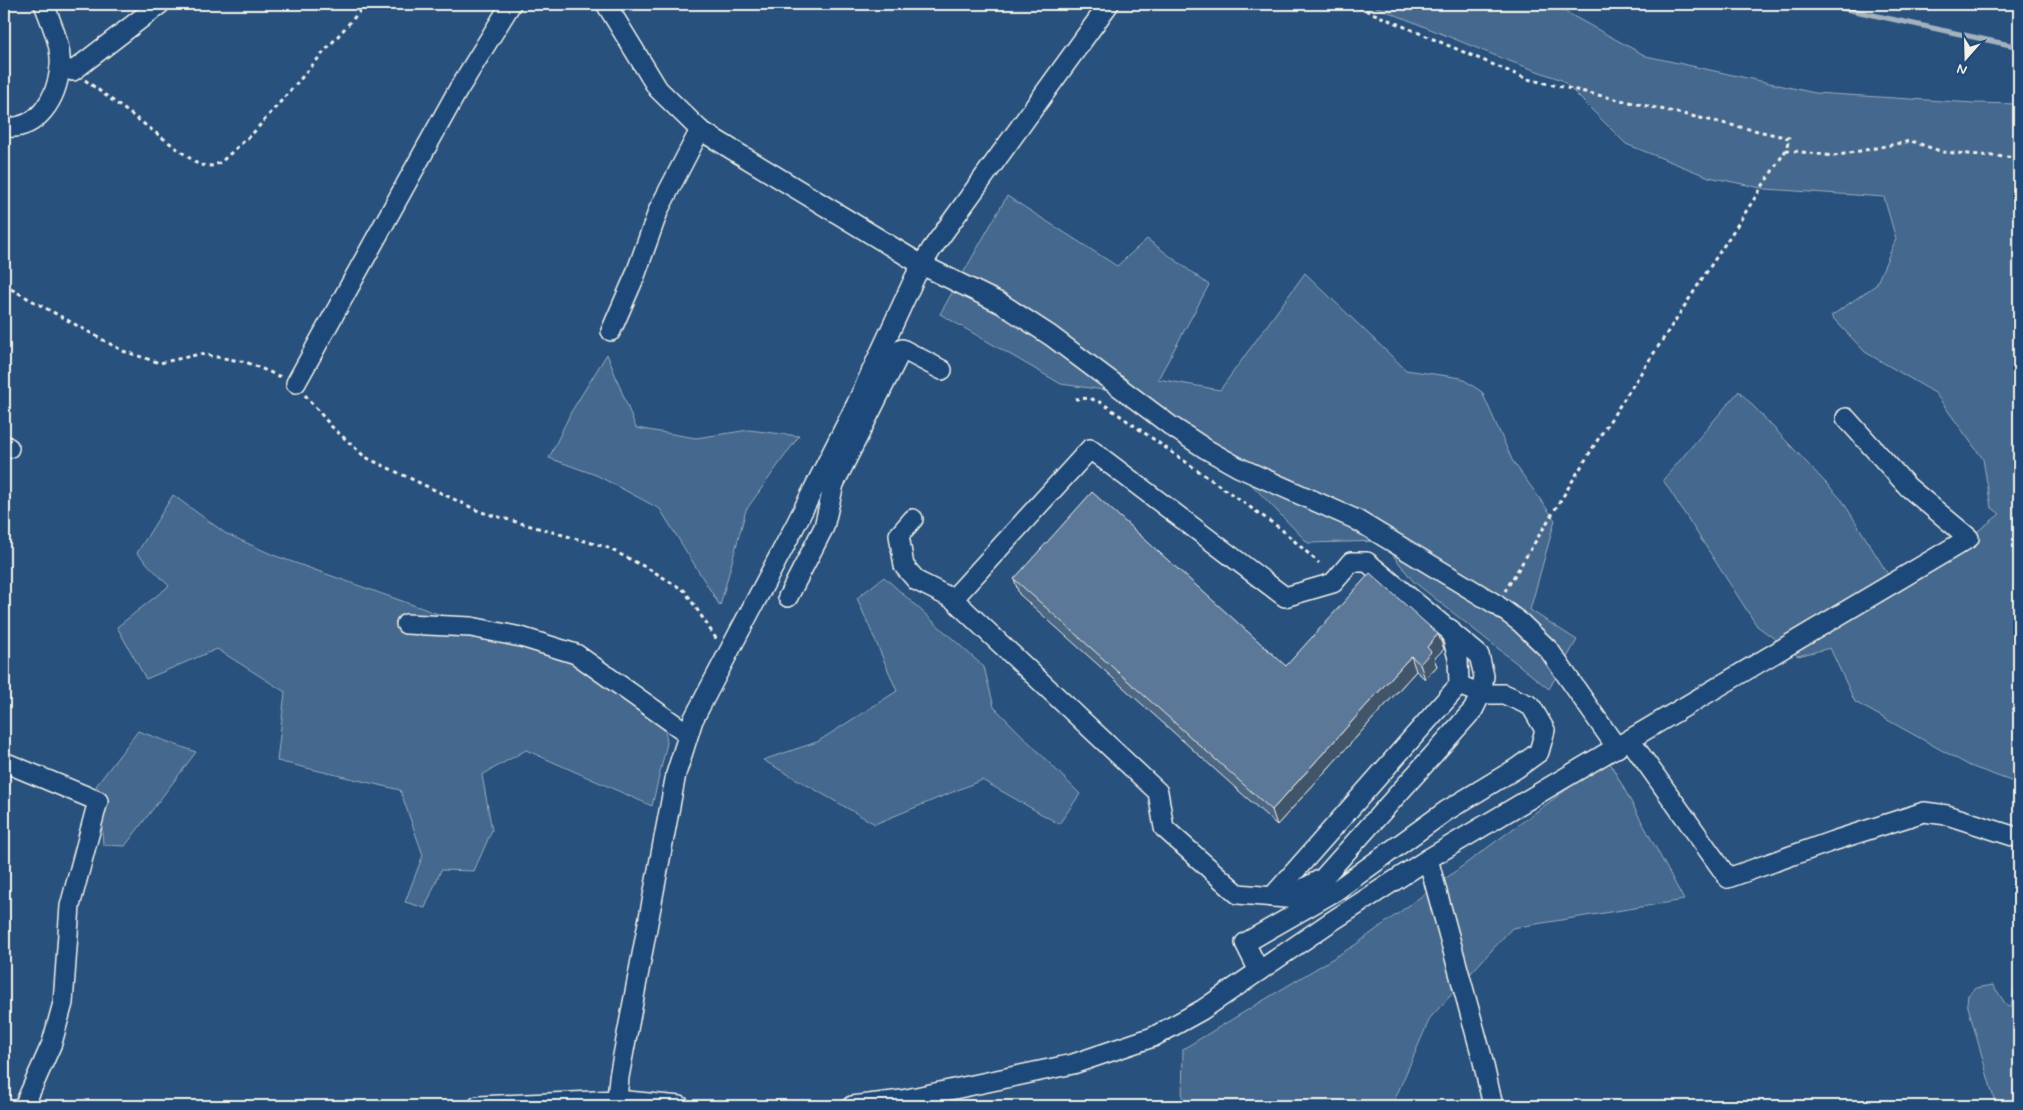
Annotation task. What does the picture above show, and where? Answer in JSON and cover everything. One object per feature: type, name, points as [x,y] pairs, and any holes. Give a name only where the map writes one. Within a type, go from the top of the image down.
[{"type":"street","points":[[44,4],[66,69]]},
{"type":"street","points":[[4,127],[28,124],[42,114],[66,69],[160,4]]},
{"type":"street","points":[[296,383],[458,90],[511,4]]},
{"type":"street","points":[[606,4],[658,89],[700,130],[922,265],[1002,304],[1051,336],[1171,426],[1206,449],[1238,467],[1355,519],[1497,605],[1527,628],[1549,650],[1728,878],[1833,841],[1924,812],[1946,815],[2019,838]]},
{"type":"street","points":[[617,1100],[619,1077],[672,794],[687,733],[856,405],[922,265],[1106,5]]},
{"type":"street","points":[[611,331],[635,276],[659,208],[700,130]]},
{"type":"street","points":[[788,597],[824,527],[834,484],[902,349],[942,370]]},
{"type":"street","points":[[852,1106],[939,1092],[1073,1064],[1153,1038],[1202,1010],[1329,923],[1428,859],[1969,538],[1908,487],[1846,418]]},
{"type":"street","points":[[913,519],[899,535],[904,566],[917,581],[953,599],[1158,792],[1164,828],[1238,894],[1286,898],[1323,878],[1473,710],[1481,694],[1484,676],[1480,655],[1367,562],[1350,562],[1333,583],[1285,597],[1090,449],[953,599]]},
{"type":"street","points":[[406,624],[471,627],[521,637],[576,654],[687,733]]},
{"type":"street","points":[[1272,897],[1459,684],[1458,658],[1450,629]]},
{"type":"street","points":[[1259,971],[1245,943],[1334,892],[1446,811],[1517,768],[1539,752],[1545,730],[1531,706],[1504,694],[1481,694],[1459,684]]},
{"type":"street","points":[[4,762],[98,801],[70,906],[63,1003],[52,1043],[24,1106]]},
{"type":"street","points":[[1428,859],[1482,1057],[1493,1106]]},
{"type":"street","points":[[478,1106],[617,1100],[680,1106]]},
{"type":"path","points":[[66,69],[171,146],[200,165],[212,166],[221,162],[254,132],[366,4]]},
{"type":"path","points":[[1351,4],[1527,79],[1789,138],[1786,150],[1600,436],[1497,605]]},
{"type":"path","points":[[1786,150],[1834,156],[1911,141],[1943,152],[2019,158]]},
{"type":"path","points":[[4,285],[123,351],[160,363],[200,354],[246,362],[296,383],[331,426],[365,457],[481,512],[606,547],[651,570],[685,591],[728,655]]},
{"type":"path","points":[[1076,399],[1089,398],[1102,403],[1281,530],[1319,562]]},
{"type":"shaded area","points":[[1369,4],[1551,4],[1646,56],[1815,93],[2019,104],[2019,784],[1970,766],[1855,702],[1830,648],[1798,656],[1757,626],[1663,480],[1739,391],[1842,500],[1899,592],[2000,514],[1991,507],[1983,459],[1935,393],[1865,352],[1831,316],[1876,285],[1896,239],[1884,197],[1766,189],[1709,177],[1626,144],[1562,80],[1501,58]]},
{"type":"shaded area","points":[[1007,196],[1117,266],[1147,239],[1209,285],[1158,379],[1220,390],[1305,273],[1406,370],[1461,378],[1482,392],[1512,460],[1555,520],[1530,610],[1577,640],[1549,689],[1413,581],[1382,541],[1308,543],[1247,480],[1111,391],[1061,384],[940,314]]},
{"type":"shaded area","points":[[607,354],[636,428],[696,438],[749,430],[799,436],[746,510],[720,606],[660,509],[596,475],[549,458],[571,412]]},
{"type":"shaded area","points":[[173,495],[225,533],[273,555],[517,642],[577,661],[662,710],[667,743],[652,806],[526,750],[482,775],[492,830],[474,871],[441,870],[425,908],[405,902],[423,855],[400,790],[277,761],[285,692],[217,649],[146,679],[117,627],[169,586],[137,553]]},
{"type":"shaded area","points":[[884,577],[984,667],[994,707],[1080,794],[1059,824],[982,780],[875,824],[763,760],[817,742],[897,691],[857,598]]},
{"type":"shaded area","points":[[138,731],[196,752],[125,846],[103,845],[101,814],[108,799],[96,786]]},
{"type":"shaded area","points":[[1608,759],[1684,900],[1512,928],[1430,1018],[1392,1106],[1182,1106],[1183,1049],[1355,945]]},
{"type":"shaded area","points":[[2019,959],[2019,1106],[1996,1106],[1967,1003],[1968,995],[1976,988],[1993,985],[2007,1006],[2011,1007]]},
{"type":"building","points":[[1092,492],[1286,666],[1370,573],[1438,634],[1427,647],[1431,652],[1420,664],[1411,656],[1272,810],[1014,579]]},
{"type":"waterway","points":[[1823,4],[2019,47]]}]
